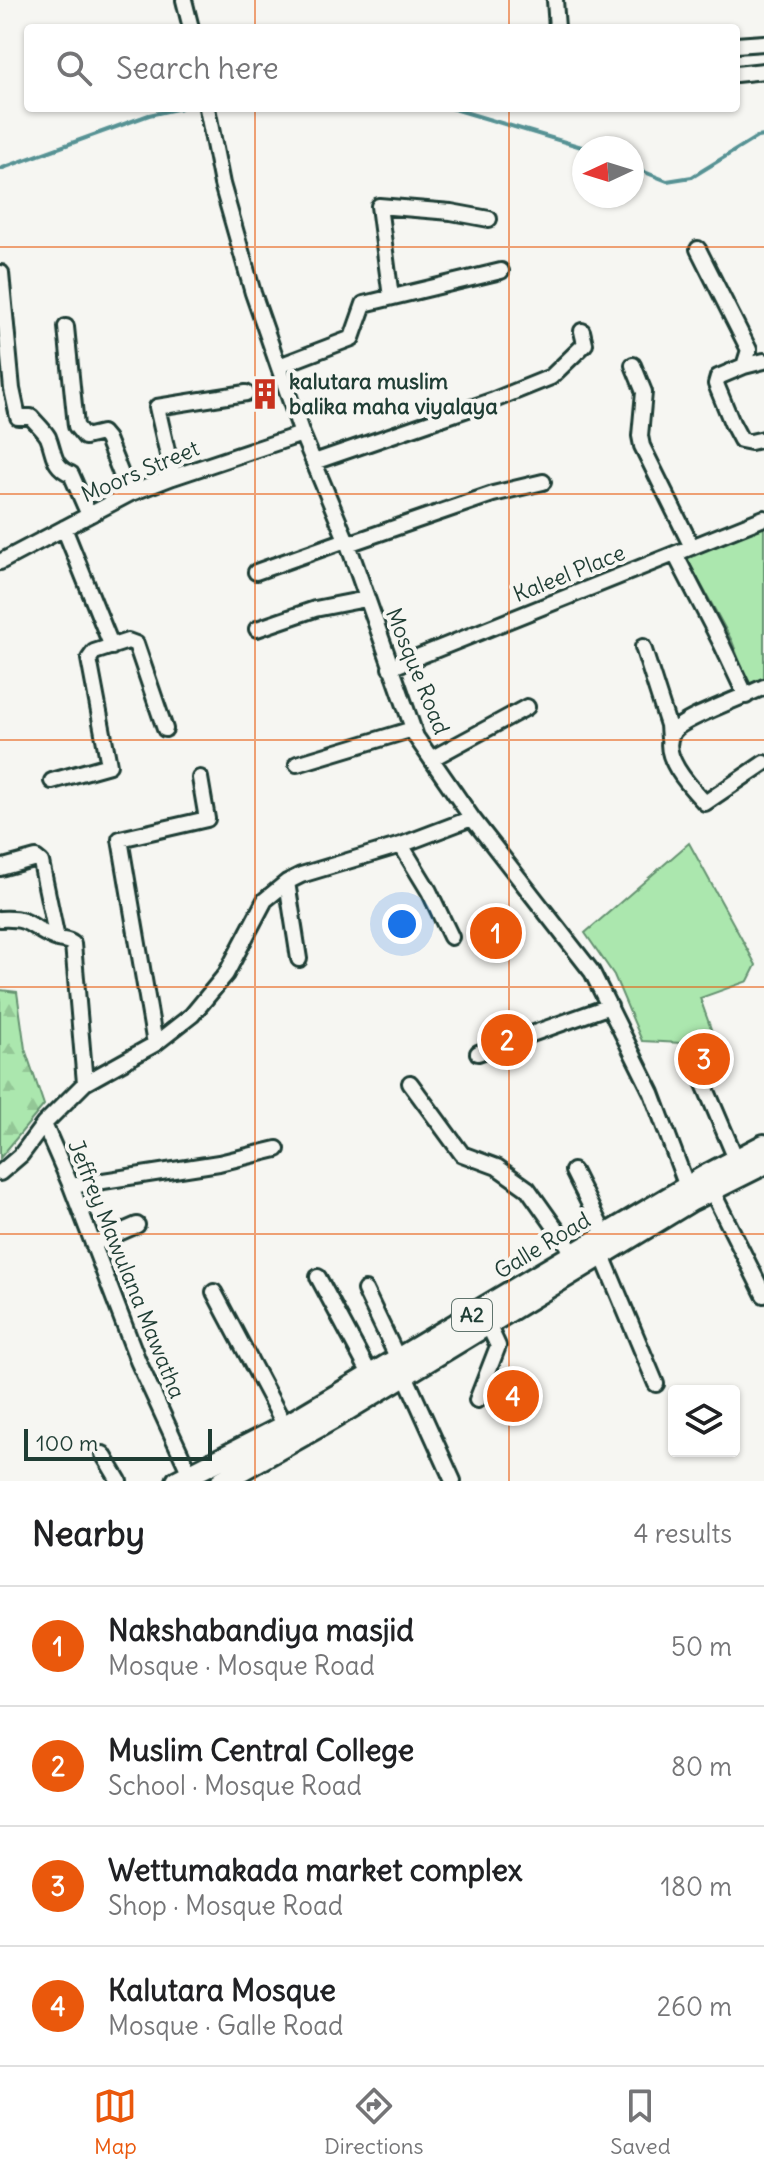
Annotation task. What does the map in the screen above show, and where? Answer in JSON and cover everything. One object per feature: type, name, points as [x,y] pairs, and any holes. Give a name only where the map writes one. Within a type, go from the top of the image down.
[{"type":"highway","name":"Galle Road","points":[[184,1478],[289,1434],[699,1188],[736,1159],[764,1145]]},
{"type":"highway","name":"Galle Road","points":[[699,1188],[764,1164]]},
{"type":"highway","name":"Galle Road","points":[[485,1317],[574,1254],[604,1245]]},
{"type":"highway","name":"Galle Road","points":[[222,1481],[370,1374],[402,1367]]},
{"type":"street","points":[[184,0],[190,24]]},
{"type":"street","points":[[555,0],[557,24]]},
{"type":"street","points":[[740,45],[764,43]]},
{"type":"street","points":[[740,74],[764,71]]},
{"type":"street","name":"Mosque Road","points":[[208,112],[222,184],[253,293],[302,434],[347,542],[413,729],[472,818],[592,972],[699,1188],[764,1295]]},
{"type":"street","points":[[391,297],[379,206],[451,212],[489,219]]},
{"type":"street","points":[[698,249],[749,350],[744,366]]},
{"type":"street","points":[[279,366],[352,338],[364,304],[501,271]]},
{"type":"street","points":[[1,273],[12,389],[18,417],[31,417],[47,436],[55,463],[71,474],[89,515]]},
{"type":"street","points":[[66,327],[76,426],[85,437],[102,433],[107,439],[129,494]]},
{"type":"street","points":[[314,462],[494,400],[551,377],[585,344],[582,331]]},
{"type":"street","points":[[764,361],[718,377],[716,384],[741,440],[751,442],[764,439]]},
{"type":"street","points":[[633,365],[644,392],[642,446],[692,547]]},
{"type":"street","points":[[173,477],[157,407],[246,393]]},
{"type":"street","name":"Moors Street","points":[[0,562],[129,494],[302,434]]},
{"type":"street","points":[[256,572],[493,494],[543,482]]},
{"type":"street","name":"Kaleel Place","points":[[390,668],[764,518]]},
{"type":"street","points":[[64,528],[112,647]]},
{"type":"street","points":[[675,554],[746,696]]},
{"type":"street","points":[[257,629],[315,609],[366,599]]},
{"type":"street","points":[[52,781],[109,765],[89,659],[94,652],[128,641],[136,644],[165,729]]},
{"type":"street","points":[[643,647],[668,725],[672,760],[705,803],[764,763]]},
{"type":"street","points":[[669,739],[679,726],[764,687]]},
{"type":"street","points":[[431,759],[527,707]]},
{"type":"street","points":[[297,764],[413,729]]},
{"type":"street","points":[[155,1044],[120,839],[207,819],[200,778]]},
{"type":"street","points":[[0,1173],[21,1155],[44,1124],[85,1083],[155,1044],[192,1015],[216,989],[265,900],[287,882],[472,818]]},
{"type":"street","points":[[401,845],[429,891],[451,937]]},
{"type":"street","points":[[0,868],[36,858],[41,862],[57,939]]},
{"type":"street","points":[[287,882],[299,959]]},
{"type":"street","points":[[0,919],[26,920],[57,939],[69,940],[73,944],[85,1083]]},
{"type":"street","points":[[478,1053],[610,1006]]},
{"type":"street","points":[[701,1077],[736,1159]]},
{"type":"street","points":[[410,1083],[462,1154],[497,1167],[528,1189],[574,1254]]},
{"type":"street","name":"Jeffrey Mawulana Mawatha","points":[[44,1124],[184,1478]]},
{"type":"street","points":[[71,1186],[219,1163],[277,1149]]},
{"type":"street","points":[[573,1171],[656,1384]]},
{"type":"street","points":[[93,1244],[137,1225]]},
{"type":"street","points":[[318,1277],[370,1374]]},
{"type":"street","points":[[365,1290],[453,1481]]},
{"type":"street","points":[[214,1292],[289,1434]]},
{"type":"street","points":[[477,1400],[498,1346],[485,1317]]},
{"type":"street","points":[[103,1454],[119,1481]]},
{"type":"green space","points":[[764,525],[764,678],[748,684],[732,641],[686,557]]},
{"type":"green space","points":[[689,843],[756,965],[748,981],[700,998],[712,1032],[682,1043],[642,1041],[614,975],[585,933]]},
{"type":"green space","points":[[0,990],[17,992],[25,1049],[44,1105],[0,1158]]},
{"type":"waterway","points":[[0,169],[163,112]]},
{"type":"waterway","points":[[464,112],[572,144]]},
{"type":"waterway","points":[[644,172],[667,181],[692,177],[757,137],[764,136]]},
{"type":"place","name":"kalutara muslim balika maha viyalaya","points":[[265,394]]},
{"type":"place","name":"Nakshabandiya masjid","points":[[496,933]]},
{"type":"place","name":"Muslim Central College","points":[[507,1040]]},
{"type":"place","name":"Wettumakada market complex","points":[[704,1059]]},
{"type":"place","name":"Kalutara Mosque","points":[[513,1396]]}]
